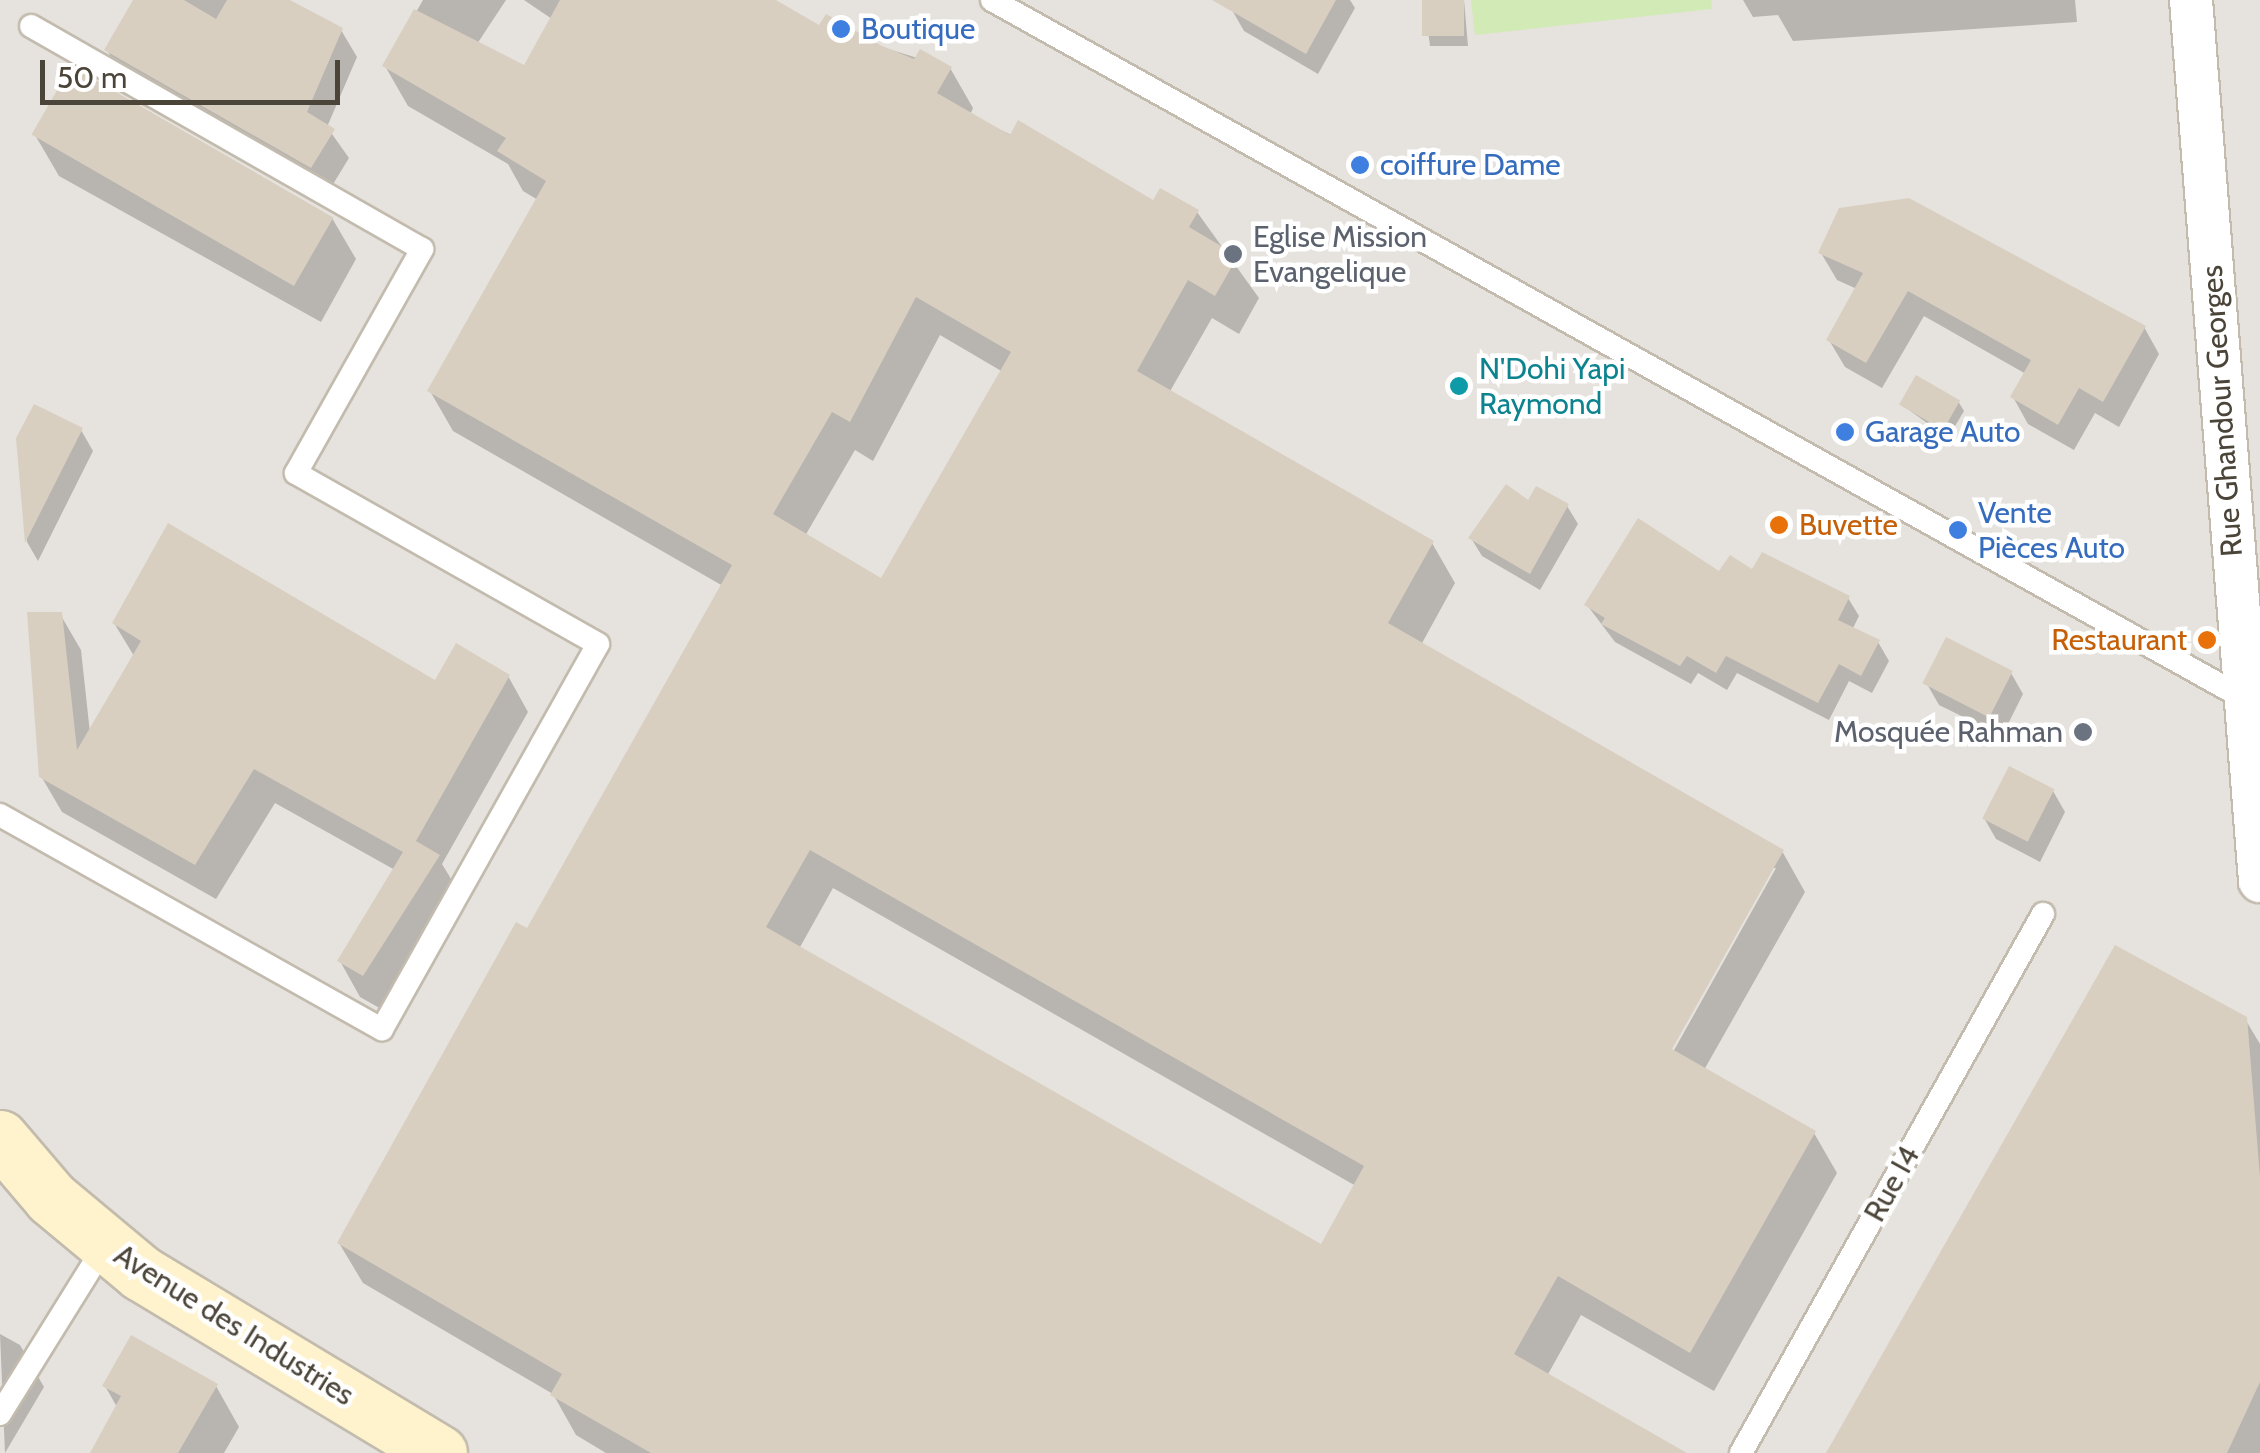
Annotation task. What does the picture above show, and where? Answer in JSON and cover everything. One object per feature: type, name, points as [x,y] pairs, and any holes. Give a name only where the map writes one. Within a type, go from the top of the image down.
[{"type":"street","name":"Rue Ghandour Georges","points":[[2190,0],[2252,703],[2260,881]]},
{"type":"street","name":"Avenue des Industries","points":[[0,1138],[52,1198],[141,1273],[382,1429],[438,1453]]},
{"type":"lane","points":[[992,0],[2252,703]]},
{"type":"lane","points":[[0,815],[382,1029],[598,644],[296,472],[422,248],[30,26]]},
{"type":"lane","name":"Rue I4","points":[[1741,1453],[2043,914]]},
{"type":"lane","points":[[0,1414],[106,1244]]},
{"type":"shaded area","points":[[0,0],[2260,0],[2260,1453],[0,1453]]},
{"type":"green space","points":[[1471,0],[1711,0],[1712,9],[1475,35]]},
{"type":"building","points":[[133,0],[184,0],[216,19],[227,0],[290,0],[343,28],[307,112],[335,129],[311,168],[104,50]]},
{"type":"building","points":[[560,0],[776,0],[819,25],[826,14],[914,59],[920,49],[952,67],[937,93],[1010,135],[1018,120],[1153,200],[1160,188],[1199,210],[1189,227],[1238,256],[1215,296],[1188,280],[1137,371],[1434,541],[1388,623],[1784,850],[1672,1049],[1816,1131],[1690,1353],[1558,1276],[1514,1354],[1687,1453],[651,1453],[550,1395],[562,1374],[337,1243],[516,922],[527,928],[732,565],[427,391],[546,181],[497,151],[506,138],[382,66],[414,9],[524,65]],"holes":[[[916,297],[1011,352],[881,578],[773,514],[832,412],[850,422]],[[810,850],[1364,1166],[1321,1244],[766,927]]]},
{"type":"building","points":[[1212,0],[1336,0],[1306,54]]},
{"type":"building","points":[[1422,0],[1464,0],[1464,36],[1422,36]]},
{"type":"building","points":[[71,66],[333,217],[294,286],[32,134]]},
{"type":"building","points":[[1909,198],[2146,326],[2103,402],[2079,388],[2058,425],[2010,397],[2031,360],[1908,291],[1866,363],[1826,340],[1863,273],[1818,253],[1839,208]]},
{"type":"building","points":[[1916,375],[1960,400],[1943,430],[1899,404]]},
{"type":"building","points":[[34,404],[83,428],[25,543],[16,438]]},
{"type":"building","points":[[1506,484],[1528,500],[1536,486],[1569,504],[1530,574],[1468,538]]},
{"type":"building","points":[[1638,518],[1719,571],[1730,555],[1752,569],[1762,552],[1850,596],[1838,620],[1880,640],[1861,676],[1839,664],[1818,703],[1726,656],[1716,673],[1687,656],[1680,666],[1601,624],[1605,618],[1584,605]]},
{"type":"building","points":[[168,523],[435,680],[456,643],[510,675],[416,841],[440,855],[363,976],[337,961],[403,852],[254,769],[195,865],[39,777],[27,612],[62,612],[77,750],[141,641],[112,623]]},
{"type":"building","points":[[1946,637],[2013,671],[1989,717],[1922,683]]},
{"type":"building","points":[[2009,766],[2054,789],[2028,842],[1982,819]]},
{"type":"building","points":[[2115,945],[2247,1017],[2260,1177],[2260,1382],[2227,1453],[1826,1453]]},
{"type":"building","points":[[131,1335],[218,1384],[178,1453],[90,1453],[121,1396],[102,1386]]},
{"type":"place","name":"Boutique","points":[[841,29]]},
{"type":"place","name":"coiffure Dame","points":[[1360,165]]},
{"type":"place","name":"Eglise Mission Evangelique","points":[[1233,254]]},
{"type":"place","name":"N'Dohi Yapi Raymond","points":[[1459,386]]},
{"type":"place","name":"Garage Auto","points":[[1845,432]]},
{"type":"place","name":"Buvette","points":[[1779,525]]},
{"type":"place","name":"Vente Pièces Auto","points":[[1958,530]]},
{"type":"place","name":"Restaurant","points":[[2207,640]]},
{"type":"place","name":"Mosquée Rahman","points":[[2083,732]]}]
